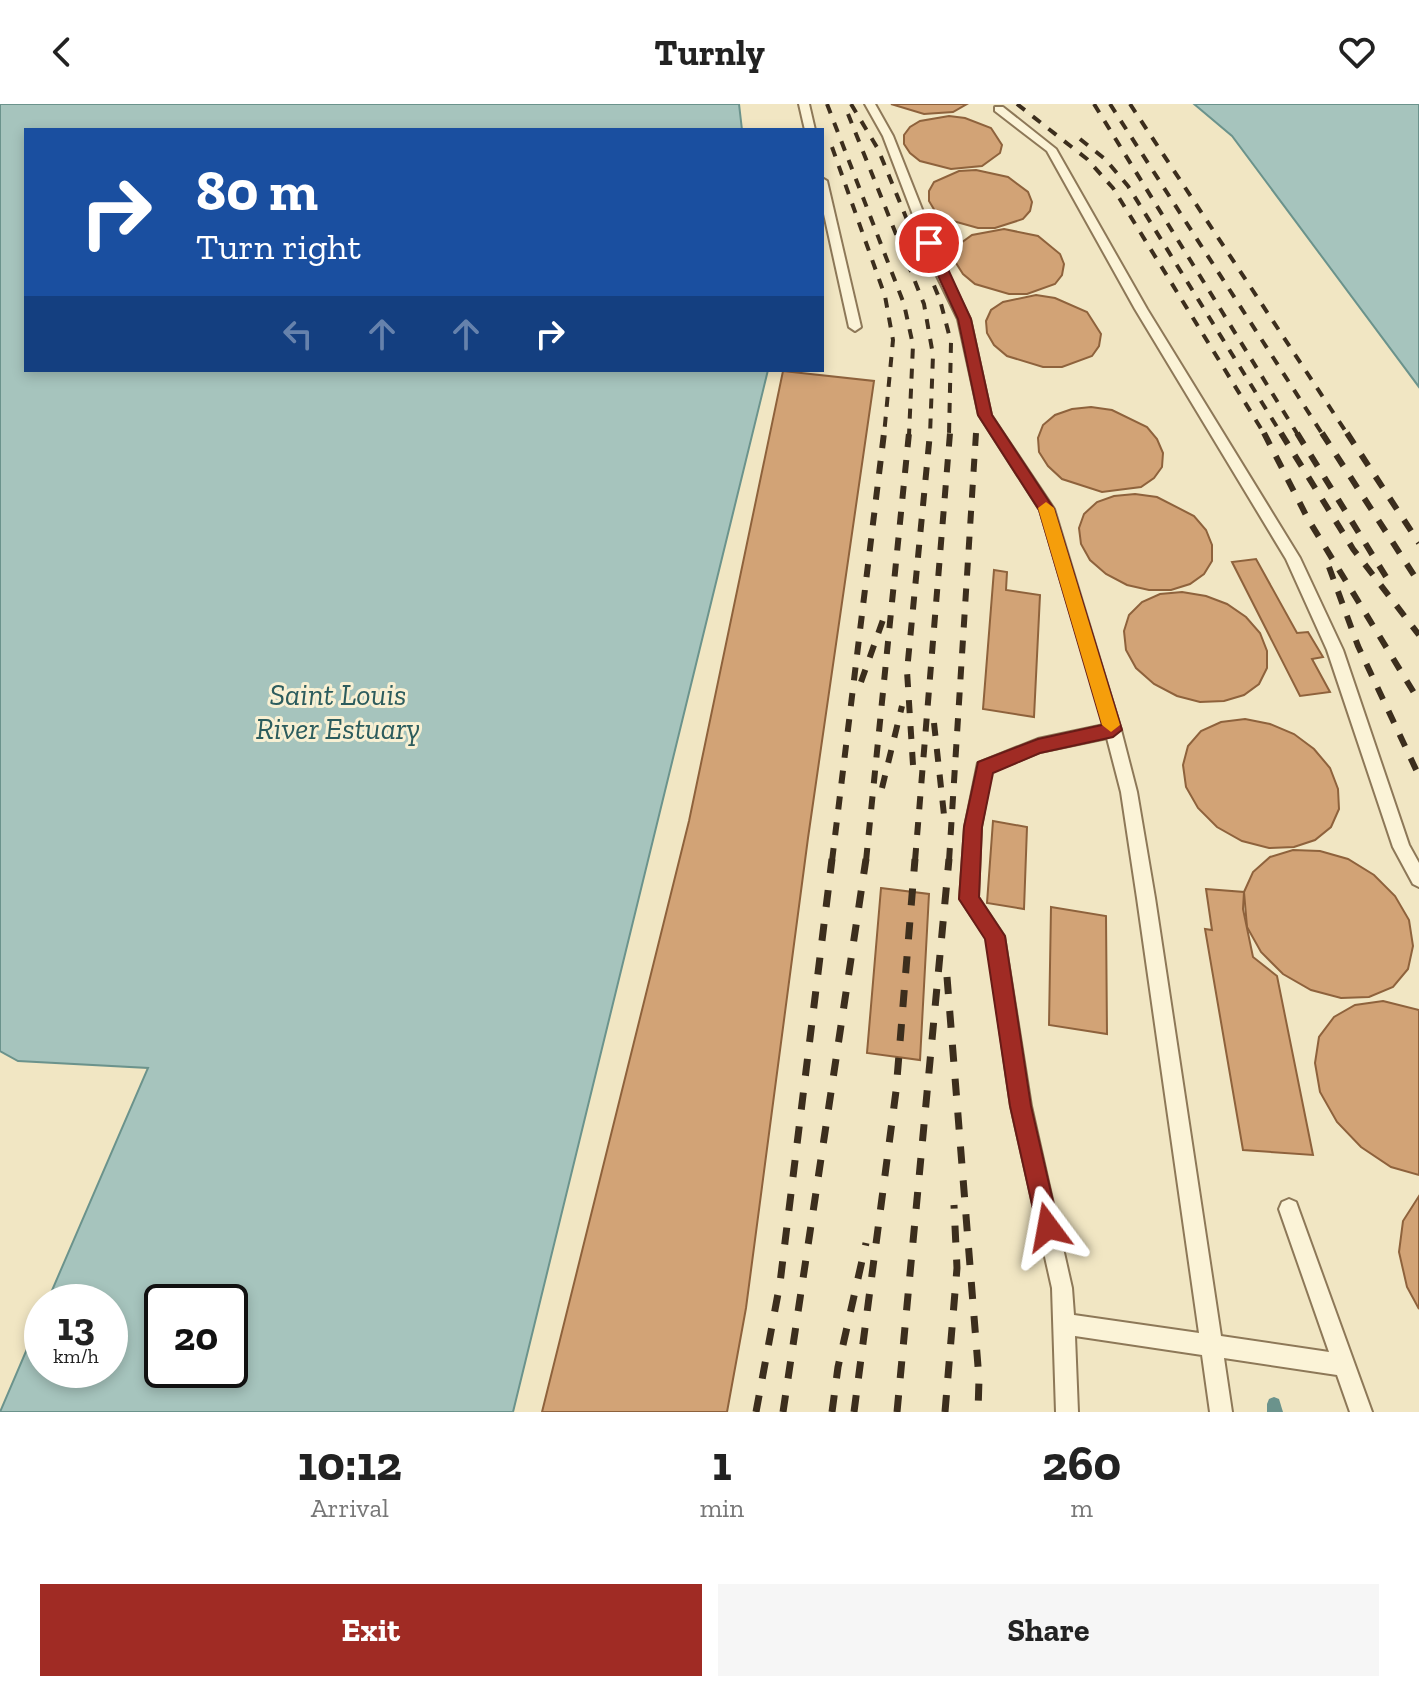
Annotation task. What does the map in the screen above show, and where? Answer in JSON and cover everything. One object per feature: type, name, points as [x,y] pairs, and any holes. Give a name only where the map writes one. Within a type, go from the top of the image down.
[{"type":"lane","points":[[804,104],[810,128]]},
{"type":"lane","points":[[870,104],[888,136],[940,270],[964,319],[985,415],[1047,509],[1113,730],[1129,792],[1144,883],[1221,1412]]},
{"type":"lane","points":[[999,109],[1051,149],[1141,309],[1293,558],[1335,650],[1401,847],[1419,879]]},
{"type":"lane","points":[[824,190],[855,327]]},
{"type":"lane","points":[[1067,1412],[1062,1288],[1021,1106],[995,936],[969,899],[973,827],[984,768],[1038,746],[1113,730]]},
{"type":"lane","points":[[1289,1209],[1361,1412]]},
{"type":"lane","points":[[1063,1324],[1344,1365]]},
{"type":"water","name":"Saint Louis River Estuary","points":[[0,104],[739,104],[742,128],[24,128],[24,372],[768,372],[513,1412],[0,1412],[24,1356],[24,1388],[128,1388],[128,1284],[55,1284],[148,1068],[18,1061],[0,1051]]},
{"type":"water","points":[[1194,104],[1419,104],[1419,387],[1232,136]]},
{"type":"building","points":[[891,104],[967,104],[953,112],[924,114]]},
{"type":"building","points":[[949,116],[965,118],[991,128],[1002,145],[1000,153],[982,166],[951,169],[920,161],[910,153],[904,144],[904,135],[910,127],[920,121]]},
{"type":"building","points":[[976,170],[1008,177],[1028,192],[1032,202],[1030,211],[1023,219],[995,228],[978,228],[946,219],[935,211],[929,201],[929,191],[934,182],[959,171]]},
{"type":"building","points":[[1004,229],[1038,236],[1060,254],[1064,264],[1062,275],[1055,284],[1027,294],[1009,294],[975,284],[963,274],[956,263],[956,253],[961,243],[972,235]]},
{"type":"building","points":[[1036,295],[1055,298],[1087,312],[1101,334],[1099,346],[1092,356],[1062,367],[1043,367],[1007,356],[994,345],[987,333],[986,321],[991,310],[1003,302]]},
{"type":"building","points":[[783,372],[874,381],[808,838],[746,1308],[727,1412],[542,1412],[689,821]]},
{"type":"building","points":[[1091,407],[1112,410],[1147,427],[1163,453],[1162,467],[1154,478],[1141,487],[1102,492],[1062,479],[1048,466],[1039,452],[1038,438],[1043,425],[1055,415]]},
{"type":"building","points":[[1135,494],[1157,497],[1194,516],[1206,530],[1212,545],[1212,561],[1204,574],[1190,584],[1171,590],[1149,590],[1127,585],[1106,574],[1090,560],[1081,544],[1079,528],[1084,514],[1097,502]]},
{"type":"building","points":[[1256,559],[1297,633],[1308,632],[1323,657],[1312,659],[1330,692],[1300,696],[1232,562]]},
{"type":"building","points":[[994,570],[1007,572],[1006,590],[1040,595],[1034,717],[983,709]]},
{"type":"building","points":[[1182,592],[1227,604],[1246,617],[1260,633],[1267,651],[1267,668],[1259,684],[1244,695],[1224,701],[1200,702],[1177,696],[1154,684],[1136,668],[1126,650],[1124,631],[1129,615],[1142,602],[1160,594]]},
{"type":"building","points":[[1245,719],[1270,724],[1294,734],[1314,749],[1330,768],[1338,789],[1339,809],[1331,827],[1315,840],[1294,847],[1269,848],[1242,841],[1217,827],[1198,808],[1186,787],[1183,765],[1188,746],[1201,731],[1221,722]]},
{"type":"building","points":[[993,821],[1027,827],[1024,909],[987,903]]},
{"type":"building","points":[[1293,850],[1320,851],[1348,859],[1374,875],[1395,896],[1409,920],[1413,946],[1408,969],[1393,987],[1369,997],[1341,998],[1311,990],[1283,974],[1261,952],[1247,927],[1244,892],[1253,872],[1270,857]]},
{"type":"building","points":[[881,888],[929,894],[920,1060],[867,1053]]},
{"type":"building","points":[[1206,889],[1244,892],[1243,909],[1253,957],[1277,976],[1313,1155],[1243,1150],[1205,929],[1212,930]]},
{"type":"building","points":[[1051,907],[1106,916],[1107,1034],[1049,1025]]},
{"type":"building","points":[[1383,1001],[1419,1010],[1419,1175],[1391,1167],[1361,1147],[1337,1122],[1320,1092],[1315,1063],[1319,1037],[1334,1017],[1355,1005]]},
{"type":"building","points":[[1419,1196],[1419,1309],[1407,1287],[1399,1252],[1403,1221]]},
{"type":"waterway","points":[[1274,1404],[1275,1412]]},
{"type":"railway","points":[[827,104],[904,304],[913,345],[909,435]]},
{"type":"railway","points":[[851,104],[878,149],[940,300],[951,342],[949,435]]},
{"type":"railway","points":[[1017,104],[1087,159],[1113,188],[1265,435]]},
{"type":"railway","points":[[1094,104],[1298,435]]},
{"type":"railway","points":[[1110,104],[1323,435]]},
{"type":"railway","points":[[1130,104],[1348,435]]},
{"type":"railway","points":[[848,114],[924,304],[933,355],[930,435]]},
{"type":"railway","points":[[1080,139],[1105,159],[1128,186],[1282,435]]},
{"type":"railway","points":[[832,147],[885,296],[893,340],[884,435]]},
{"type":"railway","points":[[832,861],[884,433]]},
{"type":"railway","points":[[866,861],[909,433]]},
{"type":"railway","points":[[913,765],[907,671],[930,433]]},
{"type":"railway","points":[[915,861],[950,433]]},
{"type":"railway","points":[[949,861],[976,433]]},
{"type":"railway","points":[[1264,433],[1308,519],[1419,701]]},
{"type":"railway","points":[[1281,433],[1353,549],[1419,635]]},
{"type":"railway","points":[[1297,433],[1388,580]]},
{"type":"railway","points":[[1322,433],[1419,583]]},
{"type":"railway","points":[[1347,433],[1419,543]]},
{"type":"railway","points":[[1329,567],[1358,646],[1419,776]]},
{"type":"railway","points":[[861,682],[884,617]]},
{"type":"railway","points":[[882,788],[902,706]]},
{"type":"railway","points":[[934,723],[944,815]]},
{"type":"railway","points":[[756,1412],[780,1283],[832,859]]},
{"type":"railway","points":[[783,1412],[866,859]]},
{"type":"railway","points":[[854,1412],[896,1091],[915,859]]},
{"type":"railway","points":[[897,1412],[949,859]]},
{"type":"railway","points":[[947,977],[979,1379],[978,1412]]},
{"type":"railway","points":[[945,1412],[957,1268],[954,1205]]},
{"type":"railway","points":[[832,1412],[838,1367],[866,1243]]},
{"type":"slow traffic","points":[[1046,508],[1111,725]]},
{"type":"route","points":[[929,243],[964,319],[985,415],[1047,509],[1113,730],[1038,746],[984,768],[973,827],[969,899],[995,936],[1021,1106],[1048,1227]]}]
